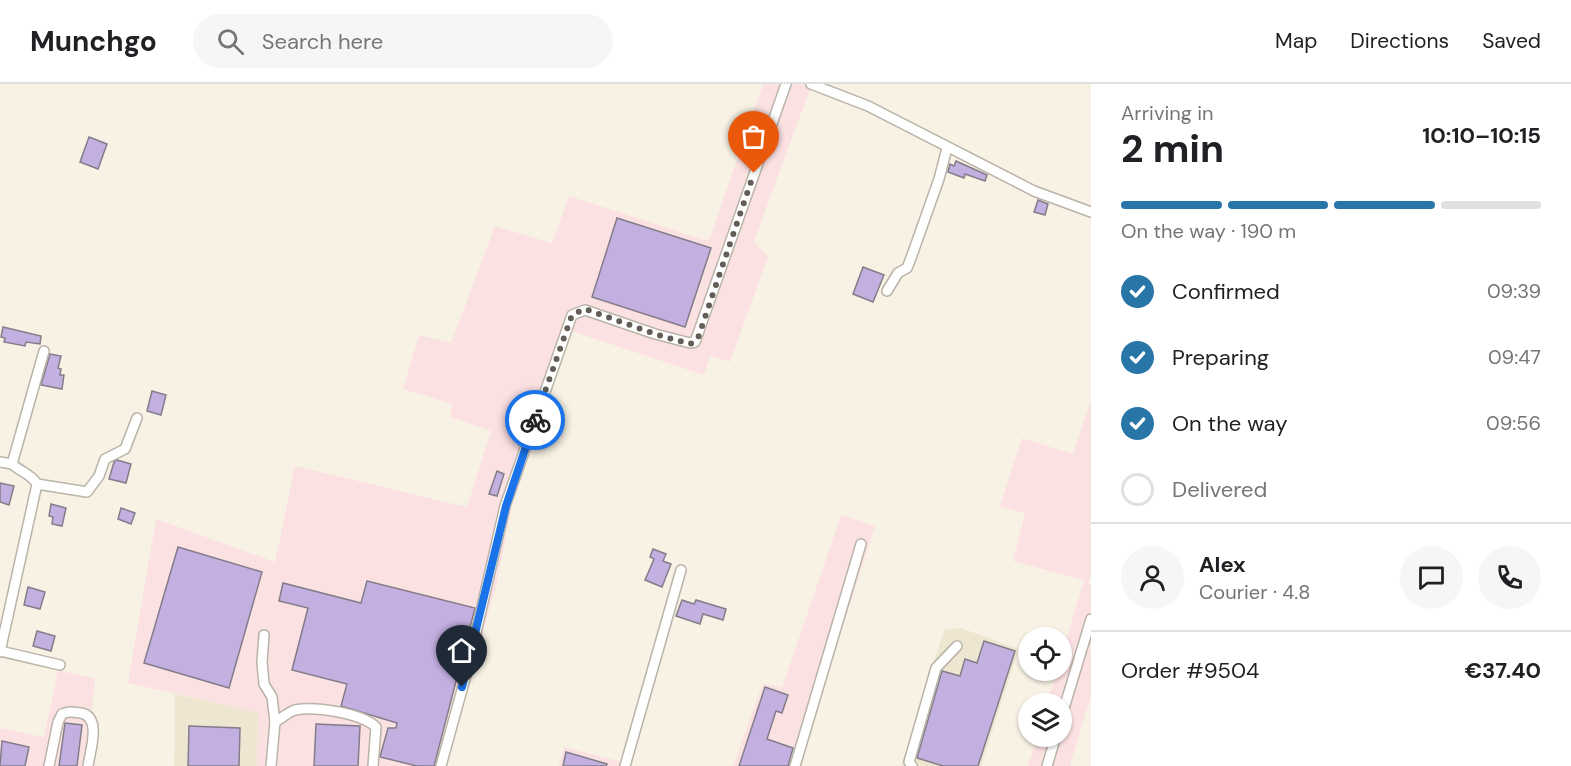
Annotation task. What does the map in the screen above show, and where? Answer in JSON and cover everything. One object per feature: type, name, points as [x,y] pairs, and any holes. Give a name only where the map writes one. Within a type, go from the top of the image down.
[{"type":"street","points":[[441,766],[468,668],[506,506],[572,315],[585,309],[690,344],[698,338],[738,217],[786,84]]},
{"type":"street","points":[[811,84],[868,106],[1034,191],[1091,212]]},
{"type":"street","points":[[887,291],[898,273],[907,267],[911,258],[939,179],[947,148]]},
{"type":"street","points":[[12,464],[44,351]]},
{"type":"street","points":[[37,484],[87,492],[99,476],[105,459],[125,449],[137,418]]},
{"type":"street","points":[[0,462],[12,464],[19,471],[32,476],[37,484],[0,651],[60,665]]},
{"type":"street","points":[[795,766],[861,544]]},
{"type":"street","points":[[626,766],[681,570]]},
{"type":"street","points":[[1069,693],[1091,619]]},
{"type":"street","points":[[264,635],[262,662],[264,684],[272,698],[275,722],[271,766]]},
{"type":"street","points":[[912,766],[909,762],[936,668],[957,646]]},
{"type":"street","points":[[275,722],[294,710],[328,710],[368,719],[376,727],[373,766]]},
{"type":"street","points":[[49,766],[58,722],[62,714],[68,711],[86,714],[92,720],[94,727],[88,766]]},
{"type":"street","points":[[1047,766],[1053,747]]},
{"type":"shaded area","points":[[763,84],[812,84],[754,241],[768,257],[730,362],[710,356],[704,375],[571,331],[512,506],[496,587],[444,766],[257,766],[258,712],[128,683],[156,519],[275,562],[295,466],[467,507],[491,431],[450,417],[452,404],[403,389],[419,335],[451,343],[495,226],[552,243],[569,196],[704,240],[710,238]]},
{"type":"shaded area","points":[[1091,400],[1091,575],[1088,584],[1091,585],[1091,695],[1070,766],[1028,766],[1034,747],[1072,747],[1072,693],[1050,693],[1054,681],[1072,681],[1072,627],[1070,627],[1084,580],[1013,561],[1025,514],[1000,506],[1022,438],[1073,454]]},
{"type":"shaded area","points":[[841,515],[875,526],[798,766],[733,766],[763,683],[782,688]]},
{"type":"shaded area","points":[[961,628],[1018,649],[1018,652],[981,766],[901,766],[944,630]]},
{"type":"shaded area","points":[[58,670],[95,679],[86,766],[0,766],[0,728],[44,737]]},
{"type":"shaded area","points":[[175,694],[258,712],[257,766],[174,766]]},
{"type":"shaded area","points":[[564,747],[626,763],[625,766],[559,766]]},
{"type":"building","points":[[89,137],[107,144],[98,169],[80,162]]},
{"type":"building","points":[[956,161],[987,175],[985,181],[965,174],[964,178],[948,172],[950,164],[954,166]]},
{"type":"building","points":[[1038,200],[1048,204],[1045,215],[1034,212]]},
{"type":"building","points":[[617,218],[711,248],[685,327],[592,297]]},
{"type":"building","points":[[863,267],[884,275],[873,302],[853,294]]},
{"type":"building","points":[[3,327],[41,336],[40,344],[26,342],[25,346],[4,342],[5,338],[1,337]]},
{"type":"building","points":[[50,354],[61,356],[58,368],[61,369],[60,375],[64,375],[62,389],[41,385]]},
{"type":"building","points":[[152,391],[166,395],[161,415],[147,411]]},
{"type":"building","points":[[117,460],[131,464],[126,483],[109,479],[114,462]]},
{"type":"building","points":[[497,471],[504,474],[497,496],[489,494]]},
{"type":"building","points":[[0,483],[14,486],[9,505],[0,502]]},
{"type":"building","points":[[51,504],[66,508],[62,526],[52,524],[53,517],[49,516]]},
{"type":"building","points":[[121,508],[135,513],[131,524],[118,519]]},
{"type":"building","points":[[178,547],[262,572],[229,688],[144,663]]},
{"type":"building","points":[[653,549],[666,554],[663,561],[671,564],[662,587],[645,580],[654,559],[650,557]]},
{"type":"building","points":[[367,581],[475,608],[434,766],[417,766],[380,757],[388,728],[396,728],[397,723],[341,706],[347,684],[292,670],[308,608],[279,601],[283,583],[361,603]]},
{"type":"building","points":[[28,587],[45,592],[40,609],[24,605]]},
{"type":"building","points":[[682,600],[694,604],[696,600],[726,609],[723,620],[703,614],[700,624],[676,616]]},
{"type":"building","points":[[37,631],[55,636],[51,651],[33,646]]},
{"type":"building","points":[[984,641],[1015,651],[978,766],[943,766],[917,758],[942,671],[960,676],[965,659],[977,663]]},
{"type":"building","points":[[765,687],[788,695],[782,713],[776,711],[767,739],[793,748],[788,766],[739,766]]},
{"type":"building","points":[[65,723],[82,725],[77,766],[59,766]]},
{"type":"building","points":[[316,724],[360,726],[358,766],[314,766]]},
{"type":"building","points":[[189,726],[240,728],[239,766],[188,766]]},
{"type":"building","points":[[2,741],[29,747],[25,766],[0,766]]},
{"type":"building","points":[[566,752],[607,764],[606,766],[563,766]]},
{"type":"way so far","points":[[535,420],[572,315],[578,310],[585,309],[690,344],[698,338],[754,173]]},
{"type":"route","points":[[462,687],[506,506],[535,420]]}]
